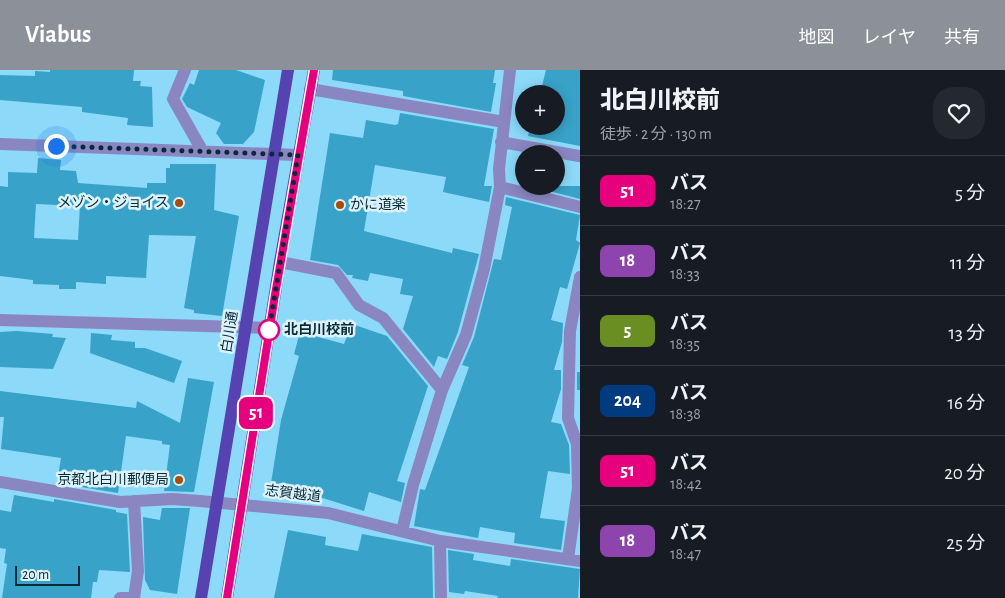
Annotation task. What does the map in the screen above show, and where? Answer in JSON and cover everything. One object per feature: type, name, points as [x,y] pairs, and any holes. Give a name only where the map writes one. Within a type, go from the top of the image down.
[{"type":"main road","name":"白川通","points":[[201,598],[288,70]]},
{"type":"main road","points":[[227,598],[280,262],[314,70]]},
{"type":"street","points":[[185,70],[173,99],[204,152]]},
{"type":"street","points":[[402,531],[413,485],[442,390],[466,335],[484,269],[500,187],[499,169],[510,70]]},
{"type":"street","points":[[310,89],[504,122]]},
{"type":"street","points":[[502,142],[580,156]]},
{"type":"street","points":[[0,144],[298,155]]},
{"type":"street","points":[[500,187],[580,208]]},
{"type":"street","points":[[280,262],[336,273],[359,305],[383,318],[442,390]]},
{"type":"street","points":[[574,560],[578,488],[577,444],[568,418],[570,331],[580,277]]},
{"type":"street","points":[[0,320],[270,328]]},
{"type":"street","name":"志賀越道","points":[[0,482],[120,502],[172,499],[241,503],[328,513],[440,540],[574,560]]},
{"type":"street","points":[[134,501],[138,571],[134,598]]},
{"type":"street","points":[[440,540],[441,598]]},
{"type":"street","points":[[120,598],[128,598]]},
{"type":"building","points":[[50,70],[134,70],[133,81],[141,81],[140,86],[152,87],[153,127],[127,125],[128,118],[82,112],[82,107],[0,100],[0,75],[35,76],[35,71],[50,72]]},
{"type":"building","points":[[199,70],[236,70],[265,80],[254,132],[243,144],[224,144],[216,133],[221,123],[187,107],[182,99],[190,83],[194,85]]},
{"type":"building","points":[[333,70],[495,70],[493,83],[496,83],[491,112],[403,96],[403,91],[332,80]]},
{"type":"building","points":[[546,70],[580,70],[580,146],[528,136],[565,135],[565,85],[542,85]]},
{"type":"building","points":[[400,113],[494,129],[484,186],[492,186],[489,202],[443,192],[446,177],[375,165],[364,231],[452,253],[453,248],[479,254],[458,332],[447,359],[438,356],[434,367],[403,329],[413,296],[400,294],[403,279],[370,273],[368,281],[352,278],[353,275],[347,275],[338,265],[310,260],[330,133],[363,138],[366,120],[395,125],[398,124]]},
{"type":"building","points":[[38,158],[61,160],[60,170],[76,171],[78,183],[147,188],[147,183],[166,183],[166,168],[170,168],[170,164],[216,164],[214,210],[239,216],[222,316],[194,313],[194,310],[184,308],[196,236],[149,235],[146,278],[106,276],[106,284],[76,282],[76,289],[59,289],[59,285],[33,284],[33,280],[0,276],[0,186],[8,187],[8,172],[37,173]],"holes":[[[36,204],[80,206],[78,240],[34,238]]]},
{"type":"building","points":[[565,186],[580,186],[580,199],[565,195]]},
{"type":"building","points":[[506,197],[580,215],[576,240],[580,243],[567,289],[560,287],[551,320],[563,323],[562,342],[554,370],[561,370],[561,389],[551,422],[561,424],[569,445],[570,474],[548,471],[540,518],[565,521],[561,550],[514,543],[515,533],[480,527],[478,538],[414,526],[420,489],[425,490],[469,367],[462,365],[474,337],[494,259],[501,260],[512,207],[505,205]]},
{"type":"building","points":[[352,324],[387,336],[428,386],[397,481],[405,483],[401,502],[369,492],[364,511],[294,489],[290,499],[269,496],[281,420],[299,356],[294,354],[300,332],[344,344]]},
{"type":"building","points":[[17,331],[53,334],[52,337],[66,338],[53,369],[0,367],[0,332]]},
{"type":"building","points":[[91,333],[112,335],[111,340],[135,342],[135,348],[145,348],[182,361],[174,383],[90,353]]},
{"type":"building","points":[[577,372],[580,372],[580,390],[577,390]]},
{"type":"building","points":[[188,378],[214,382],[194,492],[164,491],[170,445],[162,444],[162,441],[126,436],[118,493],[57,483],[61,458],[1,449],[4,417],[0,417],[0,391],[136,408],[137,401],[180,423]]},
{"type":"building","points":[[14,495],[54,502],[54,499],[116,510],[116,512],[127,514],[130,572],[99,570],[97,582],[93,582],[91,598],[2,598],[7,564],[4,563],[6,549],[0,548],[0,510],[11,512]]},
{"type":"building","points":[[162,508],[190,508],[177,594],[150,590],[145,580],[143,517],[160,520]]},
{"type":"building","points":[[288,530],[326,537],[325,545],[358,551],[362,534],[432,547],[433,598],[274,598]]},
{"type":"building","points":[[448,550],[474,554],[473,560],[510,566],[511,559],[580,569],[578,598],[497,598],[498,596],[465,591],[464,594],[449,592]]},
{"type":"bus line","name":"51","points":[[227,598],[298,155],[314,70]]},
{"type":"place","name":"メゾン・ジョイス","points":[[179,203]]},
{"type":"place","name":"かに道楽","points":[[340,205]]},
{"type":"place","name":"北白川校前","points":[[269,330]]},
{"type":"place","name":"京都北白川郵便局","points":[[179,480]]},
{"type":"route","points":[[56,146],[298,155],[269,330]]}]
